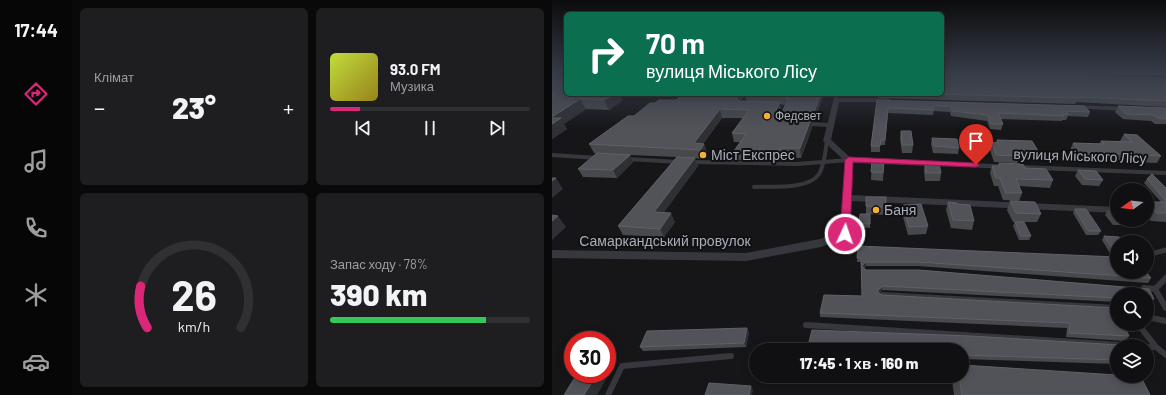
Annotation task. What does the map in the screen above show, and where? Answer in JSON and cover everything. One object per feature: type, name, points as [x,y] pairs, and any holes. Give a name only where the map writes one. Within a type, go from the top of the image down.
[{"type":"street","points":[[849,160],[827,141],[836,97],[863,97],[895,101]]},
{"type":"street","points":[[1062,106],[1134,109]]},
{"type":"street","name":"вулиця Міського Лісу","points":[[849,160],[1166,173]]},
{"type":"street","name":"Самаркандський провулок","points":[[552,254],[746,257],[814,244],[845,234],[849,160]]},
{"type":"street","points":[[847,198],[1110,210]]},
{"type":"lane","points":[[800,124],[830,125]]},
{"type":"lane","points":[[754,187],[802,185],[811,182],[817,178],[827,141]]},
{"type":"lane","points":[[552,155],[600,158]]},
{"type":"lane","points":[[624,159],[731,164],[797,164],[849,160]]},
{"type":"lane","points":[[1154,253],[1166,250]]},
{"type":"lane","points":[[1166,277],[1155,289],[1166,308]]},
{"type":"lane","points":[[882,295],[1110,308]]},
{"type":"lane","points":[[1154,318],[1166,320]]},
{"type":"lane","points":[[806,325],[1110,344]]},
{"type":"lane","points":[[1143,331],[1156,347],[1166,354]]},
{"type":"lane","points":[[608,395],[622,366],[730,356]]},
{"type":"building","points":[[552,91],[564,91],[564,96],[611,96],[604,100],[580,99],[552,117],[552,100],[555,98],[552,98],[552,96],[555,95],[552,95]]},
{"type":"building","points":[[944,91],[1166,91],[1166,101],[1076,97],[1078,98],[944,94]]},
{"type":"building","points":[[681,96],[737,96],[736,97],[739,101],[780,102],[774,114],[775,117],[811,119],[800,148],[734,151],[746,134],[732,133],[749,110],[720,109],[694,143],[704,144],[700,150],[589,144],[628,116],[634,116],[650,103],[655,103],[659,100],[676,100]]},
{"type":"building","points":[[766,96],[820,96],[814,112],[782,112],[788,100],[787,97]]},
{"type":"building","points":[[877,100],[1084,106],[1090,112],[1066,111],[1068,115],[1063,114],[1064,116],[998,113],[1003,124],[991,124],[988,115],[952,111],[951,106],[933,106],[934,110],[888,108],[885,140],[881,140],[880,146],[871,146]]},
{"type":"building","points":[[1118,106],[1166,108],[1166,119],[1158,118],[1154,115],[1126,114]]},
{"type":"building","points":[[552,118],[561,118],[552,124]]},
{"type":"building","points":[[901,131],[911,131],[913,145],[902,145]]},
{"type":"building","points":[[1124,134],[1137,135],[1161,156],[1080,152],[1073,143],[1104,144],[1101,141],[1132,142]]},
{"type":"building","points":[[932,138],[957,139],[959,148],[934,146]]},
{"type":"building","points":[[997,140],[1032,141],[1038,151],[1017,150],[1019,156],[996,155],[992,142],[998,143]]},
{"type":"building","points":[[597,153],[630,155],[613,170],[578,169]]},
{"type":"building","points":[[677,157],[695,158],[654,212],[671,213],[660,229],[618,226]]},
{"type":"building","points":[[872,161],[884,162],[883,173],[871,172]]},
{"type":"building","points":[[925,162],[939,163],[941,173],[926,173]]},
{"type":"building","points":[[999,163],[1023,164],[1025,168],[1046,169],[1053,180],[1016,179],[1022,193],[1006,193],[1000,178],[996,178],[992,166],[1000,166]]},
{"type":"building","points":[[1078,170],[1096,171],[1103,180],[1085,179]]},
{"type":"building","points":[[1152,174],[1166,188],[1166,201],[1154,187],[1154,183],[1150,183],[1147,179]]},
{"type":"building","points":[[866,197],[886,197],[886,207],[866,206]]},
{"type":"building","points":[[1010,201],[1035,202],[1041,214],[1016,213]]},
{"type":"building","points":[[948,202],[970,205],[974,221],[953,220]]},
{"type":"building","points":[[1154,202],[1166,202],[1166,213],[1157,213],[1154,210]]},
{"type":"building","points":[[921,204],[928,226],[909,227],[903,205]]},
{"type":"building","points":[[1075,209],[1086,209],[1101,231],[1088,231]]},
{"type":"building","points":[[860,214],[870,214],[870,224],[859,223]]},
{"type":"building","points":[[552,215],[558,216],[552,221]]},
{"type":"building","points":[[1015,222],[1024,222],[1031,236],[1021,236]]},
{"type":"building","points":[[1104,236],[1110,236],[1110,245]]},
{"type":"building","points":[[858,246],[1110,257],[1110,275],[919,262],[866,262],[862,266],[866,270],[919,270],[1125,287],[1110,287],[1110,298],[883,286],[878,290],[878,293],[882,295],[1110,308],[1110,331],[1126,331],[1129,336],[1069,333],[1070,323],[820,313],[824,295],[862,296],[861,258],[857,258]]},
{"type":"building","points":[[747,328],[744,343],[640,347],[647,331]]},
{"type":"building","points":[[812,330],[970,336],[1110,344],[1110,360],[969,355],[969,343],[809,343]]},
{"type":"building","points":[[969,365],[1110,375],[1110,383],[1144,383],[1150,395],[962,395],[960,383],[969,383]]},
{"type":"building","points":[[571,383],[591,383],[584,395],[564,395]]},
{"type":"building","points":[[709,383],[751,386],[749,395],[705,395]]},
{"type":"place","name":"Федсвет","points":[[767,116]]},
{"type":"place","name":"Міст Експрес","points":[[703,155]]},
{"type":"place","name":"Баня","points":[[876,210]]},
{"type":"route","points":[[845,234],[849,160],[976,165]]}]
